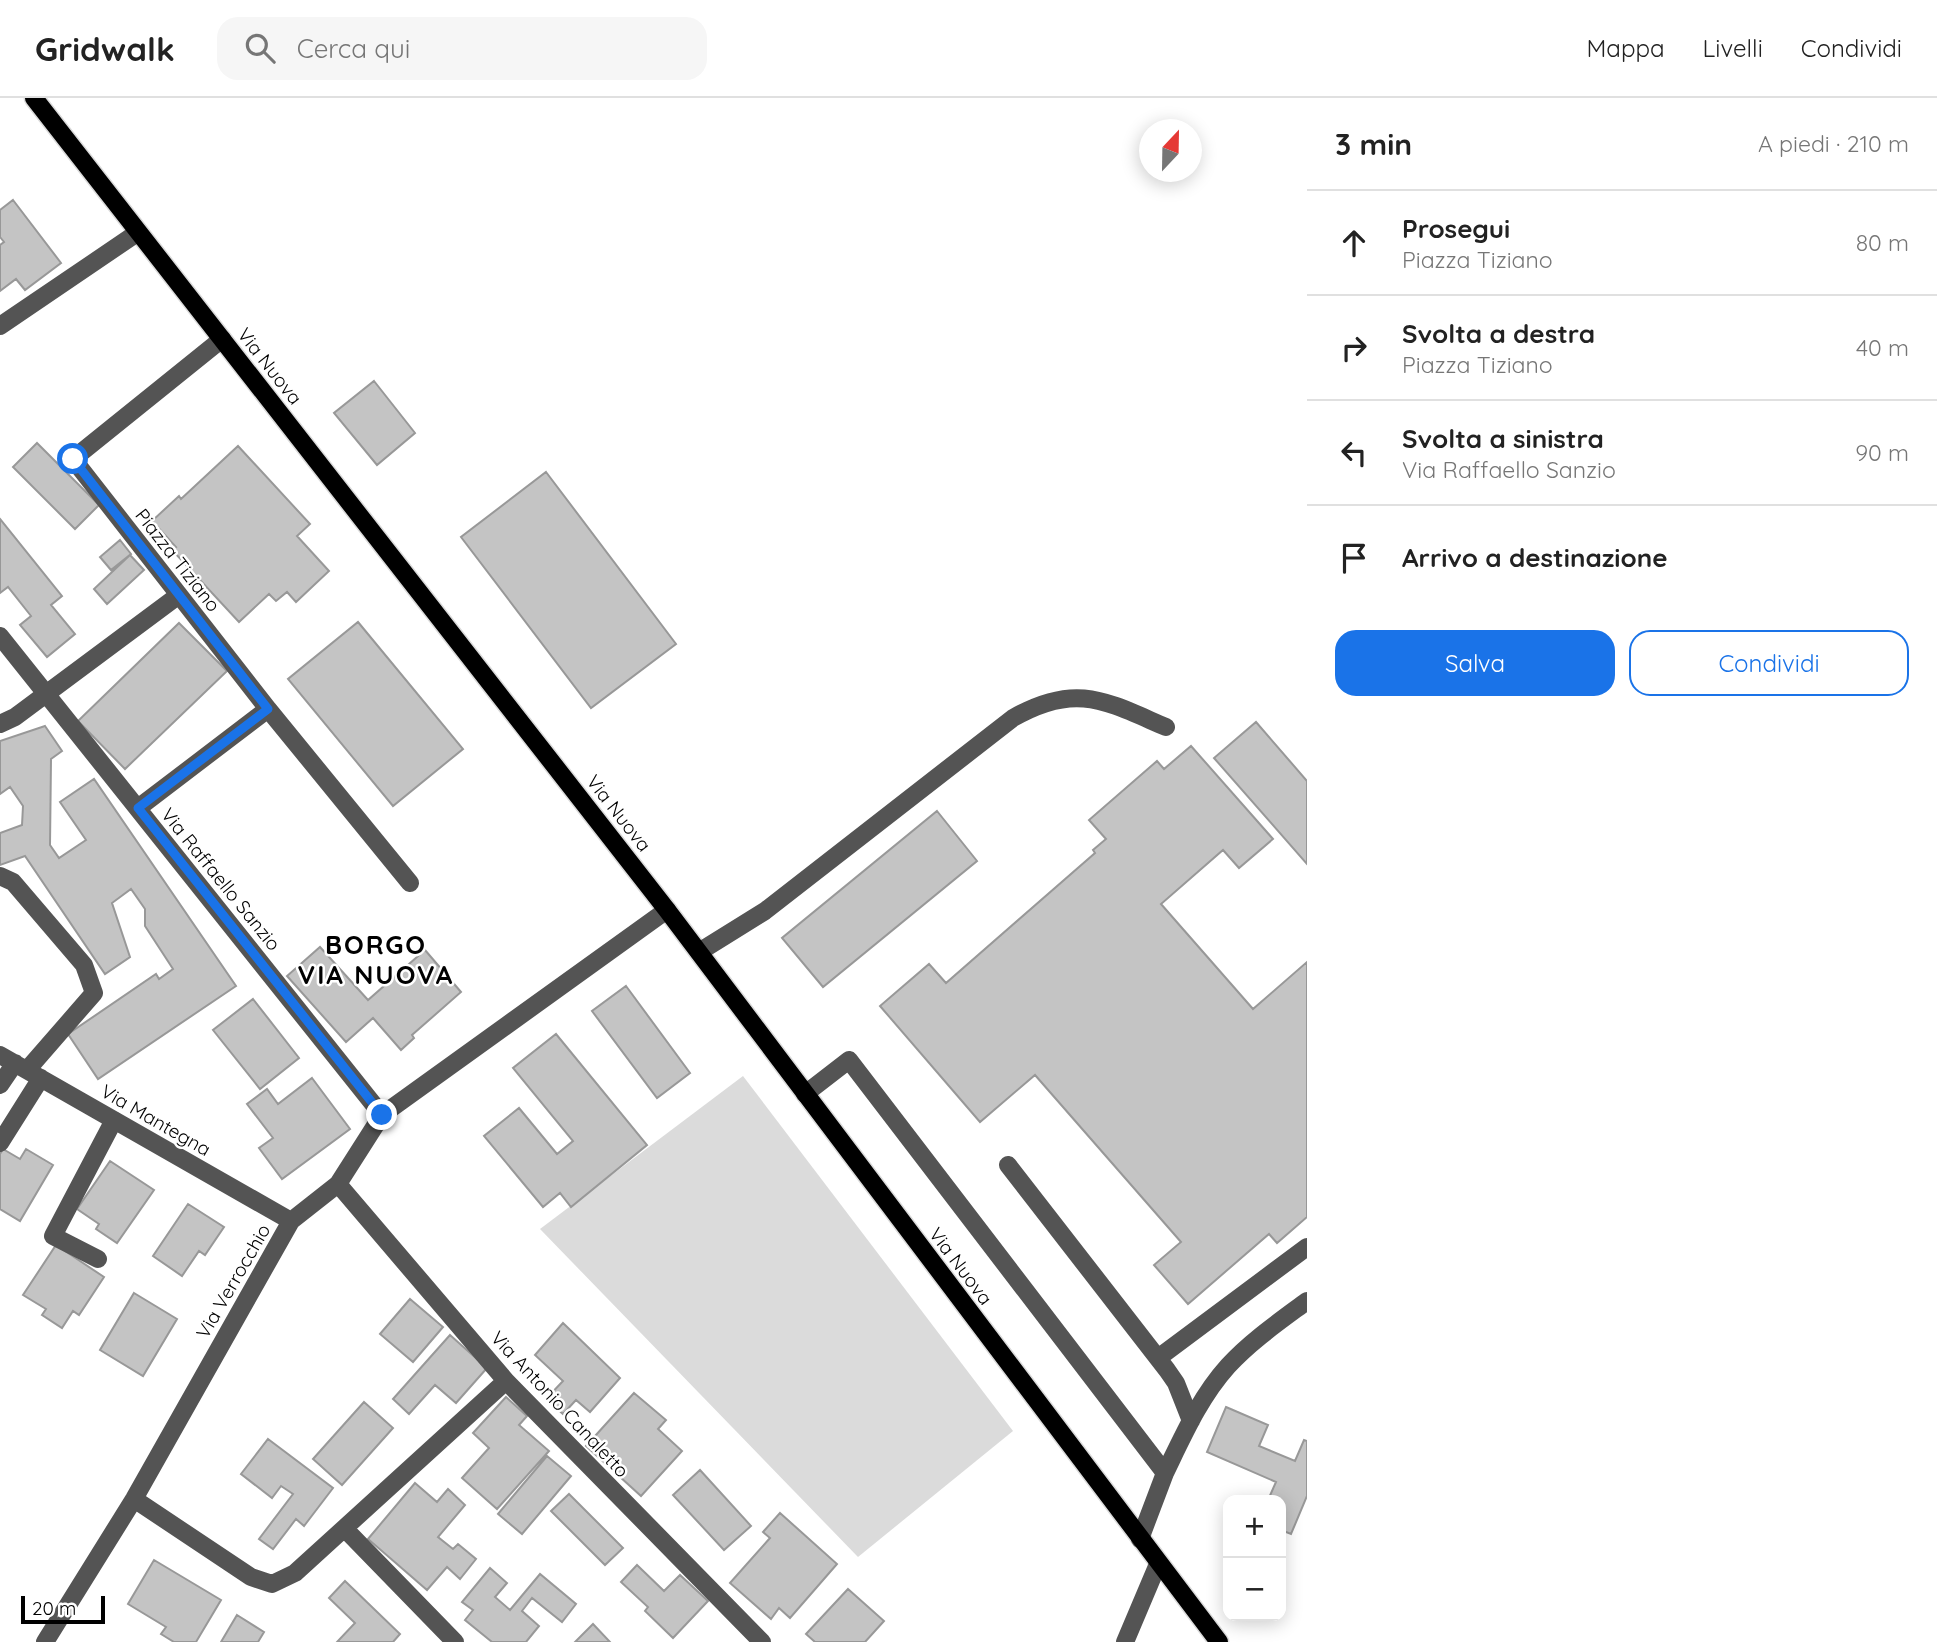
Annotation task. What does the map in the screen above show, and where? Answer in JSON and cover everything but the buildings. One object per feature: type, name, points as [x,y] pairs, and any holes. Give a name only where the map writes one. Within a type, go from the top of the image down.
[{"type":"main road","name":"Via Nuova","points":[[34,98],[667,910],[1219,1642]]},
{"type":"street","points":[[0,326],[137,233]]},
{"type":"street","name":"Piazza Tiziano","points":[[222,339],[73,459],[268,709],[410,883]]},
{"type":"street","points":[[0,724],[15,717],[179,596]]},
{"type":"street","name":"Via Raffaello Sanzio","points":[[0,636],[382,1115]]},
{"type":"street","points":[[699,952],[765,911],[1013,718],[1037,704],[1061,697],[1086,698],[1113,705],[1166,727]]},
{"type":"street","points":[[138,808],[268,709]]},
{"type":"street","points":[[0,876],[13,882],[84,965],[94,993],[0,1085]]},
{"type":"street","name":"Via Verrocchio","points":[[45,1642],[134,1499],[291,1222],[338,1185],[382,1115],[667,910]]},
{"type":"street","points":[[805,1094],[849,1060],[1165,1473]]},
{"type":"street","points":[[0,1143],[21,1067]]},
{"type":"street","name":"Via Mantegna","points":[[21,1067],[291,1222]]},
{"type":"street","points":[[99,1259],[53,1236],[114,1120]]},
{"type":"street","points":[[1008,1165],[1177,1383],[1191,1421]]},
{"type":"street","name":"Via Antonio Canaletto","points":[[338,1185],[506,1381],[762,1642]]},
{"type":"street","points":[[1158,1358],[1307,1247]]},
{"type":"street","points":[[1140,1539],[1165,1473],[1211,1388],[1236,1358],[1307,1301]]},
{"type":"street","points":[[134,1499],[251,1577],[272,1584],[295,1573],[506,1381]]},
{"type":"street","points":[[345,1529],[455,1642]]},
{"type":"street","points":[[1125,1642],[1158,1564]]},
{"type":"shaded area","points":[[743,1076],[1013,1431],[858,1557],[540,1229]]},
{"type":"district","name":"BORGO VIA NUOVA","points":[[376,960]]},
{"type":"route","points":[[73,459],[268,709],[138,808],[382,1115]]}]
